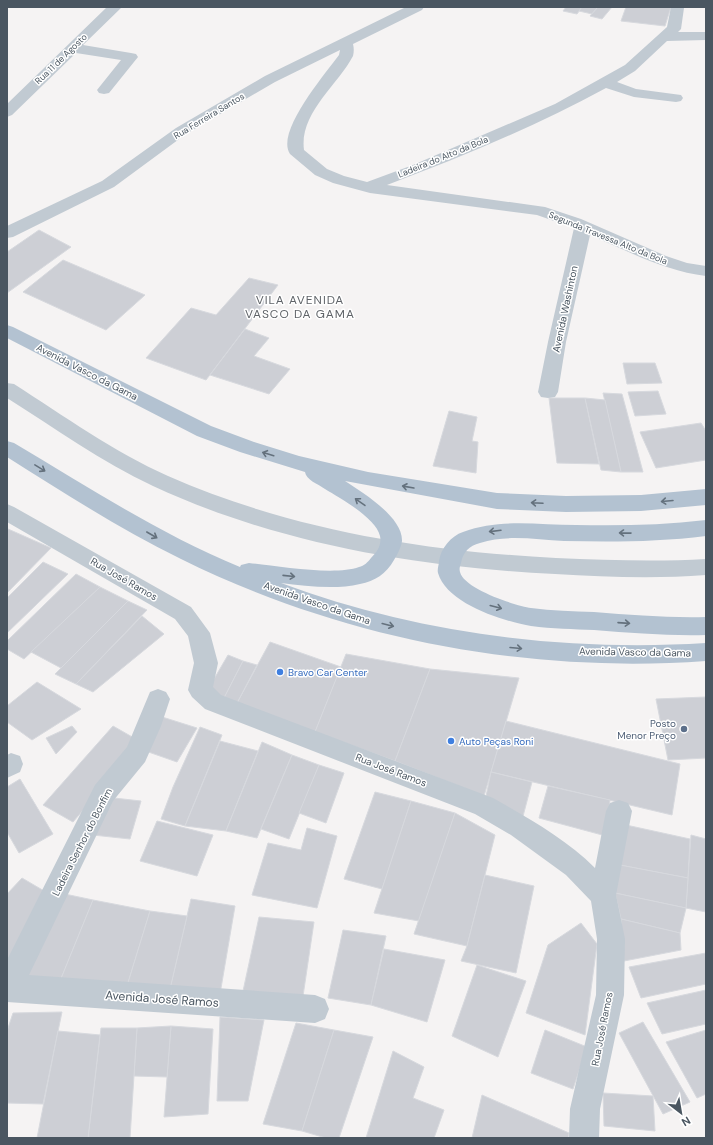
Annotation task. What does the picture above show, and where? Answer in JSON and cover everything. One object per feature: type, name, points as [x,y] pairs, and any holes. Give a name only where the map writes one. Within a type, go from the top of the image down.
[{"type":"main road","name":"Avenida Vasco da Gama","points":[[7,331],[204,431],[247,447],[298,463],[368,479],[497,501],[573,504],[641,503],[706,497]]},
{"type":"main road","name":"Avenida Vasco da Gama","points":[[7,448],[158,538],[222,568],[292,597],[350,616],[426,634],[511,647],[600,654],[677,655],[706,652]]},
{"type":"main road","points":[[222,568],[299,577],[360,576],[378,567],[390,548],[390,534],[381,521],[365,505],[298,463]]},
{"type":"main road","points":[[706,528],[635,534],[559,533],[508,530],[486,533],[467,539],[458,546],[450,557],[449,573],[455,582],[467,593],[489,605],[531,616],[630,624],[706,626]]},
{"type":"street","name":"Rua 11 de Agosto","points":[[10,104],[73,48],[115,7]]},
{"type":"street","name":"Rua Ferreira Santos","points":[[7,234],[29,221],[108,184],[181,131],[270,79],[409,8]]},
{"type":"street","name":"Ladeira do Alto da Bola","points":[[368,187],[419,168],[510,129],[560,107],[605,83],[630,68],[663,37],[674,29],[677,8]]},
{"type":"street","points":[[663,37],[706,36]]},
{"type":"street","points":[[345,41],[347,48],[346,55],[321,90],[301,123],[295,137],[296,151],[321,172],[339,180],[368,187]]},
{"type":"street","points":[[73,48],[131,57],[104,90]]},
{"type":"street","points":[[605,83],[634,93],[676,98]]},
{"type":"street","name":"Segunda Travessa Alto da Bola","points":[[368,187],[519,206],[554,214],[660,260],[678,266],[706,271]]},
{"type":"street","name":"Avenida Washinton","points":[[548,392],[557,342],[583,226]]},
{"type":"street","points":[[7,388],[113,454],[159,479],[217,504],[273,522],[362,543],[450,557],[533,565],[619,569],[706,567]]},
{"type":"street","name":"Rua José Ramos","points":[[7,512],[183,613],[199,633],[206,662],[200,690],[213,702],[484,806],[520,827],[575,866],[603,895],[611,939],[610,995],[585,1109],[584,1138]]},
{"type":"street","name":"Ladeira Senhor do Bonfim","points":[[8,988],[104,793],[136,754],[149,726],[158,699]]},
{"type":"street","points":[[603,895],[619,811]]},
{"type":"street","name":"Avenida José Ramos","points":[[8,988],[315,1009]]},
{"type":"building","points":[[566,7],[582,7],[577,14],[563,11]]},
{"type":"building","points":[[582,7],[598,7],[592,14],[579,11]]},
{"type":"building","points":[[598,7],[612,7],[602,19],[590,16]]},
{"type":"building","points":[[626,7],[671,7],[665,26],[621,21]]},
{"type":"building","points":[[39,230],[71,247],[7,293],[7,252]]},
{"type":"building","points":[[63,260],[145,295],[106,330],[23,292]]},
{"type":"building","points":[[249,278],[278,285],[206,380],[146,358],[191,308],[216,315]]},
{"type":"building","points":[[245,329],[269,338],[254,356],[290,369],[269,394],[210,375]]},
{"type":"building","points":[[623,363],[655,363],[662,383],[627,384]]},
{"type":"building","points":[[658,391],[666,414],[635,416],[628,392]]},
{"type":"building","points":[[603,393],[622,394],[643,472],[621,472]]},
{"type":"building","points":[[549,398],[585,398],[599,464],[557,463]]},
{"type":"building","points":[[585,398],[605,400],[621,472],[601,470]]},
{"type":"building","points":[[449,411],[477,417],[472,441],[478,442],[476,473],[433,466]]},
{"type":"building","points":[[701,423],[706,431],[706,460],[656,468],[640,432]]},
{"type":"building","points":[[8,529],[51,548],[7,593],[7,531]]},
{"type":"building","points":[[43,562],[68,574],[7,633],[7,598]]},
{"type":"building","points":[[76,574],[100,587],[24,659],[7,649],[7,641]]},
{"type":"building","points":[[100,587],[128,601],[61,668],[31,652]]},
{"type":"building","points":[[128,601],[147,610],[76,684],[55,674]]},
{"type":"building","points":[[142,616],[164,634],[93,692],[76,684]]},
{"type":"building","points":[[270,642],[341,667],[315,732],[237,703]]},
{"type":"building","points":[[346,654],[430,669],[395,761],[315,732]]},
{"type":"building","points":[[228,655],[243,661],[224,698],[207,691]]},
{"type":"building","points":[[243,661],[257,665],[237,703],[224,698]]},
{"type":"building","name":"Auto Peças Roni","points":[[430,669],[519,678],[484,796],[395,761]]},
{"type":"building","points":[[37,682],[81,709],[32,740],[7,722],[7,706]]},
{"type":"building","name":"Posto Menor Preço","points":[[706,697],[706,758],[668,760],[656,699]]},
{"type":"building","points":[[159,716],[197,728],[177,762],[140,749]]},
{"type":"building","points":[[506,721],[680,764],[672,815],[491,772]]},
{"type":"building","points":[[72,726],[77,732],[56,754],[46,738]]},
{"type":"building","points":[[113,726],[141,742],[73,822],[43,805]]},
{"type":"building","points":[[200,727],[222,735],[185,826],[161,819],[173,787]]},
{"type":"building","points":[[220,741],[258,751],[226,831],[185,826]]},
{"type":"building","points":[[262,742],[292,755],[257,838],[226,831]]},
{"type":"building","points":[[292,755],[319,765],[289,839],[261,829]]},
{"type":"building","points":[[319,765],[344,773],[326,823],[299,813]]},
{"type":"building","points":[[491,772],[532,782],[522,820],[484,806]]},
{"type":"building","points":[[20,779],[53,834],[19,853],[7,832],[7,787]]},
{"type":"building","points":[[548,786],[610,800],[606,836],[539,818]]},
{"type":"building","points":[[375,792],[411,801],[382,889],[344,879]]},
{"type":"building","points":[[105,797],[141,801],[130,839],[93,835]]},
{"type":"building","points":[[411,801],[455,813],[419,921],[374,913]]},
{"type":"building","points":[[455,813],[495,835],[467,946],[414,934]]},
{"type":"building","points":[[157,821],[213,835],[197,876],[140,861]]},
{"type":"building","points":[[626,825],[690,839],[688,878],[620,865]]},
{"type":"building","points":[[307,828],[337,836],[317,908],[252,895],[268,843],[301,850]]},
{"type":"building","points":[[691,835],[706,839],[706,912],[686,908]]},
{"type":"building","points":[[620,865],[688,878],[686,908],[615,893]]},
{"type":"building","points":[[485,875],[534,886],[516,973],[461,961],[467,946]]},
{"type":"building","points":[[22,878],[51,895],[7,970],[7,894]]},
{"type":"building","points":[[60,893],[93,900],[60,981],[19,976]]},
{"type":"building","points":[[615,893],[686,908],[680,933],[621,919]]},
{"type":"building","points":[[191,899],[235,906],[220,994],[170,989]]},
{"type":"building","points":[[93,900],[150,911],[127,986],[60,981]]},
{"type":"building","points":[[150,911],[187,916],[170,989],[127,986]]},
{"type":"building","points":[[259,917],[314,922],[303,996],[243,991]]},
{"type":"building","points":[[621,919],[680,933],[681,950],[624,961]]},
{"type":"building","points":[[581,923],[597,944],[585,1035],[526,1013],[548,945]]},
{"type":"building","points":[[343,930],[386,936],[371,1005],[328,998]]},
{"type":"building","points":[[384,949],[445,960],[427,1022],[371,1005]]},
{"type":"building","points":[[706,953],[706,984],[641,998],[629,967]]},
{"type":"building","points":[[477,965],[526,981],[498,1057],[452,1036]]},
{"type":"building","points":[[706,990],[706,1024],[662,1034],[647,1003]]},
{"type":"building","points":[[62,1012],[43,1104],[7,1103],[7,1031],[13,1013]]},
{"type":"building","points":[[220,1017],[264,1020],[248,1101],[217,1101]]},
{"type":"building","points":[[643,1022],[690,1102],[663,1114],[619,1033]]},
{"type":"building","points":[[296,1023],[334,1030],[302,1131],[263,1124]]},
{"type":"building","points":[[171,1026],[213,1029],[208,1114],[164,1117]]},
{"type":"building","points":[[171,1026],[167,1077],[134,1076],[137,1028]]},
{"type":"building","points":[[101,1028],[137,1028],[130,1138],[88,1138]]},
{"type":"building","points":[[334,1030],[373,1037],[339,1138],[326,1138],[302,1131]]},
{"type":"building","points":[[545,1030],[587,1047],[573,1089],[531,1073]]},
{"type":"building","points":[[706,1030],[706,1094],[697,1098],[666,1042]]},
{"type":"building","points":[[58,1031],[100,1035],[88,1138],[37,1138]]},
{"type":"building","points":[[393,1051],[424,1067],[413,1098],[444,1110],[434,1138],[366,1138]]},
{"type":"building","points":[[603,1093],[653,1096],[655,1131],[604,1126]]},
{"type":"building","points":[[482,1095],[569,1133],[568,1138],[472,1138]]},
{"type":"place","name":"Bravo Car Center","points":[[280,672]]},
{"type":"place","name":"Posto Menor Preço","points":[[684,729]]},
{"type":"place","name":"Auto Peças Roni","points":[[451,741]]},
{"type":"district","name":"VILA AVENIDA VASCO DA GAMA","points":[[300,307]]}]
